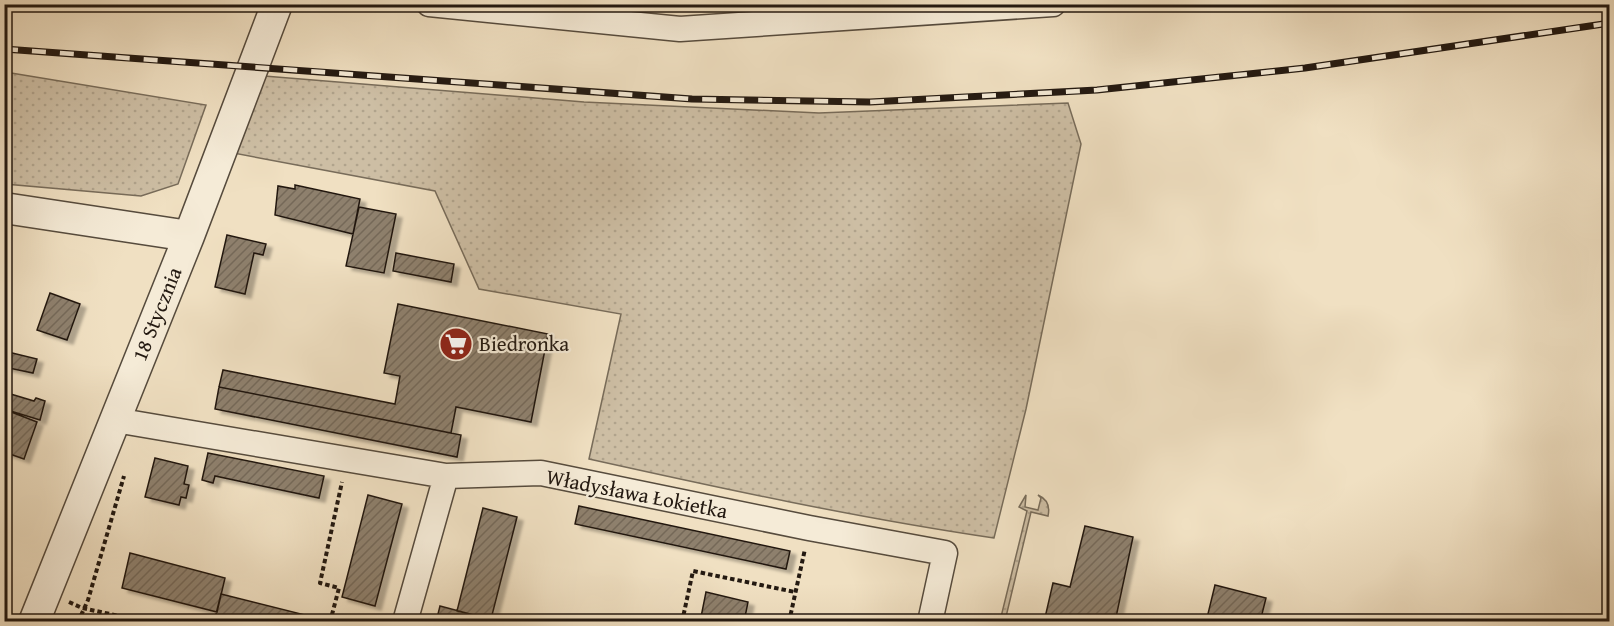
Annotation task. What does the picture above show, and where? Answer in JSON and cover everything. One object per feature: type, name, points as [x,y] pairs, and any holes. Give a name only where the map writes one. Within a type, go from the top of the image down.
[{"type":"street","name":"18 Stycznia","points":[[34,621],[189,236],[277,4]]},
{"type":"street","points":[[429,4],[680,28],[1053,4]]},
{"type":"street","points":[[4,208],[189,236]]},
{"type":"street","name":"Władysława Łokietka","points":[[115,420],[446,476],[541,473],[809,528],[945,553],[930,621]]},
{"type":"street","points":[[405,621],[446,476]]},
{"type":"path","points":[[330,621],[339,588],[320,583],[347,460]]},
{"type":"path","points":[[78,621],[82,608],[88,600],[127,468]]},
{"type":"path","points":[[789,621],[809,528]]},
{"type":"path","points":[[682,621],[693,571],[795,592]]},
{"type":"path","points":[[50,581],[68,587],[65,600],[82,608],[147,621]]},
{"type":"shaded area","points":[[5,72],[206,105],[178,184],[141,196],[5,184]]},
{"type":"shaded area","points":[[264,76],[584,102],[819,113],[1068,103],[1081,144],[1026,409],[994,538],[842,512],[589,459],[621,314],[479,289],[435,191],[228,152]]},
{"type":"shaded area","points":[[1026,495],[1025,507],[1038,510],[1041,498],[1038,495],[1044,499],[1049,509],[1048,516],[1031,512],[1005,621],[1000,621],[1027,511],[1019,507]]},
{"type":"building","points":[[295,185],[360,199],[353,234],[275,215],[278,186],[295,189]]},
{"type":"building","points":[[359,207],[396,214],[384,273],[346,266]]},
{"type":"building","points":[[227,235],[266,244],[263,255],[254,253],[245,294],[215,287]]},
{"type":"building","points":[[396,253],[454,264],[451,282],[393,271]]},
{"type":"building","points":[[50,293],[80,304],[67,340],[37,330]]},
{"type":"building","points":[[398,304],[548,334],[531,422],[456,407],[451,433],[219,387],[223,370],[395,404],[400,376],[384,373]]},
{"type":"building","points":[[4,351],[37,359],[33,373],[4,367]]},
{"type":"building","points":[[219,387],[461,435],[457,457],[215,409]]},
{"type":"building","points":[[4,392],[34,401],[36,398],[45,401],[40,420],[4,409]]},
{"type":"building","points":[[6,410],[37,422],[24,459],[4,452]]},
{"type":"building","points":[[208,453],[324,476],[319,498],[215,476],[213,483],[202,480]]},
{"type":"building","points":[[155,458],[188,466],[184,484],[189,485],[186,498],[181,497],[179,505],[145,497]]},
{"type":"building","points":[[368,495],[402,504],[375,606],[342,597]]},
{"type":"building","points":[[579,506],[790,551],[786,569],[575,524]]},
{"type":"building","points":[[483,508],[517,517],[491,619],[457,611]]},
{"type":"building","points":[[1085,526],[1133,537],[1115,622],[1044,622],[1053,583],[1070,587]]},
{"type":"building","points":[[130,553],[225,578],[217,612],[122,588]]},
{"type":"building","points":[[1215,585],[1266,598],[1260,622],[1206,622]]},
{"type":"building","points":[[706,592],[748,602],[744,622],[700,622]]},
{"type":"building","points":[[221,594],[317,618],[317,622],[214,622]]},
{"type":"building","points":[[440,606],[474,615],[472,622],[436,622]]},
{"type":"railway","points":[[4,49],[692,99],[870,102],[1097,90],[1305,68],[1610,23]]},
{"type":"place","name":"Biedronka","points":[[456,344]]}]
